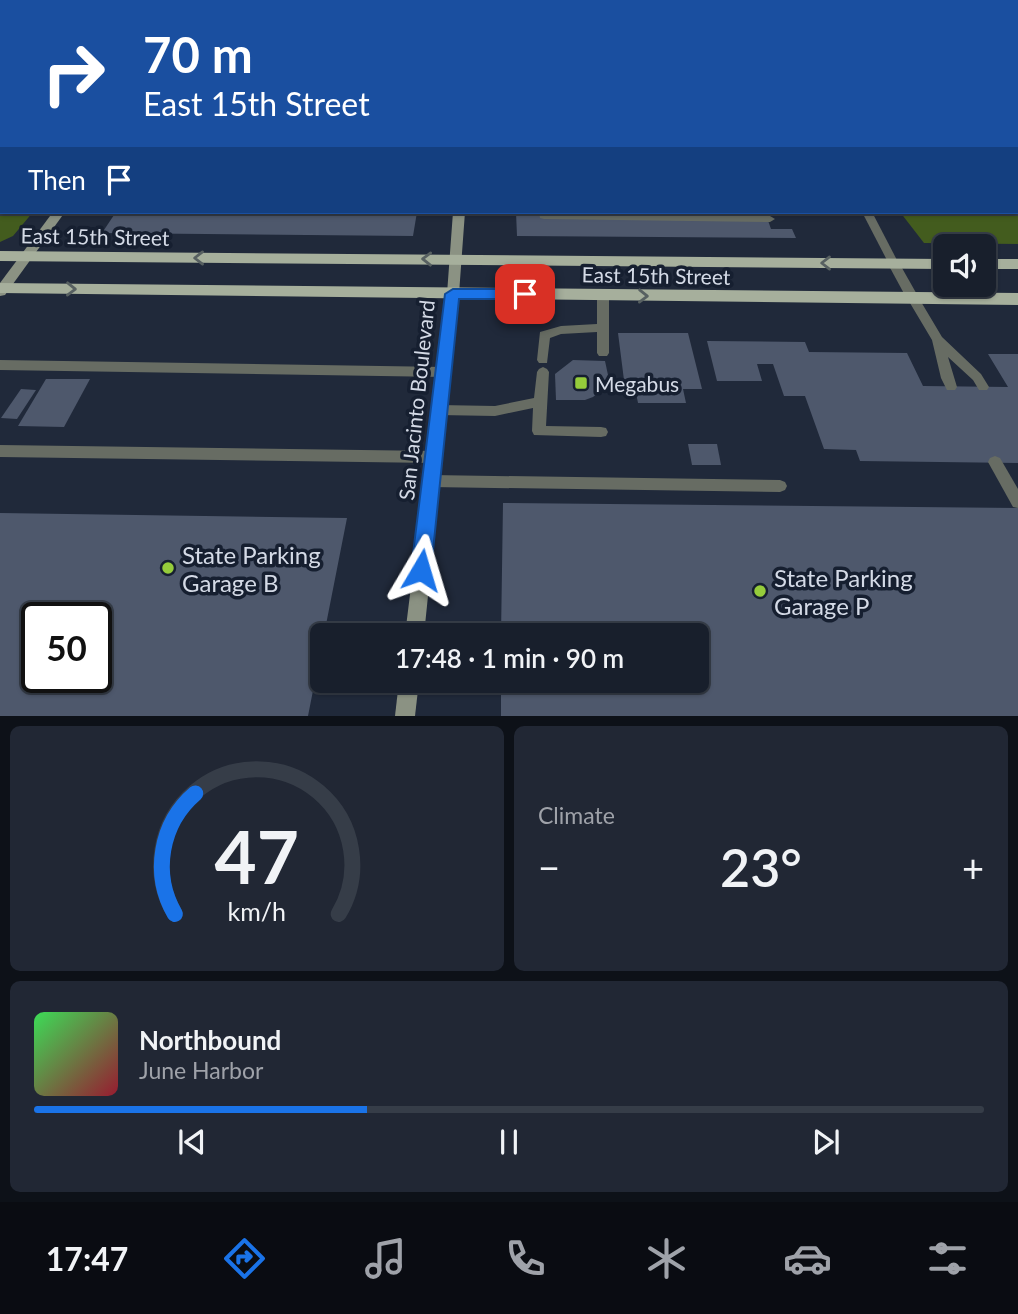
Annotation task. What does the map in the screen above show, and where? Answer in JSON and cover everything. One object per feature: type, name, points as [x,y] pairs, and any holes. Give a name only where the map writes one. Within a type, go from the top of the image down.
[{"type":"main road","points":[[1,290],[58,214]]},
{"type":"main road","name":"San Jacinto Boulevard","points":[[415,623],[460,214]]},
{"type":"main road","name":"East 15th Street","points":[[0,256],[933,264]]},
{"type":"main road","points":[[996,264],[1018,264]]},
{"type":"main road","name":"East 15th Street","points":[[1,290],[1018,299]]},
{"type":"main road","points":[[405,716],[408,693]]},
{"type":"street","points":[[894,264],[914,298]]},
{"type":"lane","points":[[544,214],[769,219]]},
{"type":"lane","points":[[868,214],[894,264]]},
{"type":"lane","points":[[603,295],[603,353]]},
{"type":"lane","points":[[914,298],[938,340],[951,387]]},
{"type":"lane","points":[[601,328],[561,330],[544,335],[539,431],[601,432]]},
{"type":"lane","points":[[938,340],[978,377],[983,387]]},
{"type":"lane","points":[[0,365],[444,372]]},
{"type":"lane","points":[[439,410],[495,411],[540,402]]},
{"type":"lane","points":[[0,451],[434,457]]},
{"type":"lane","points":[[995,462],[1018,502]]},
{"type":"lane","points":[[431,481],[780,486]]},
{"type":"green space","points":[[0,214],[31,214],[13,236],[0,242]]},
{"type":"green space","points":[[902,214],[1018,214],[1018,244],[996,244],[996,234],[933,234],[933,243],[924,243]]},
{"type":"building","points":[[115,214],[417,214],[413,236],[102,233]]},
{"type":"building","points":[[516,214],[766,214],[771,229],[792,229],[796,238],[517,236]]},
{"type":"building","points":[[618,333],[688,333],[702,389],[683,389],[686,403],[638,403],[635,388],[625,388]]},
{"type":"building","points":[[707,341],[805,342],[809,352],[907,353],[923,386],[1008,387],[988,354],[1018,354],[1018,463],[860,461],[856,450],[824,449],[805,396],[784,396],[773,364],[757,364],[762,381],[717,381]]},
{"type":"building","name":"Megabus","points":[[573,360],[605,361],[608,375],[605,387],[585,400],[556,400],[555,374]]},
{"type":"building","points":[[46,379],[90,379],[64,427],[18,426]]},
{"type":"building","points":[[21,389],[36,390],[17,419],[1,418]]},
{"type":"building","points":[[688,444],[717,444],[721,465],[692,465]]},
{"type":"building","name":"State Parking Garage P","points":[[503,503],[1018,508],[1018,716],[501,716],[501,693],[709,693],[709,623],[501,623]]},
{"type":"building","name":"State Parking Garage B","points":[[0,513],[347,518],[326,623],[310,623],[310,693],[313,693],[308,716],[0,716]]},
{"type":"place","name":"Megabus","points":[[581,383]]},
{"type":"place","name":"State Parking Garage B","points":[[168,568]]},
{"type":"place","name":"State Parking Garage P","points":[[760,591]]},
{"type":"route","points":[[421,570],[453,294],[525,294]]}]
